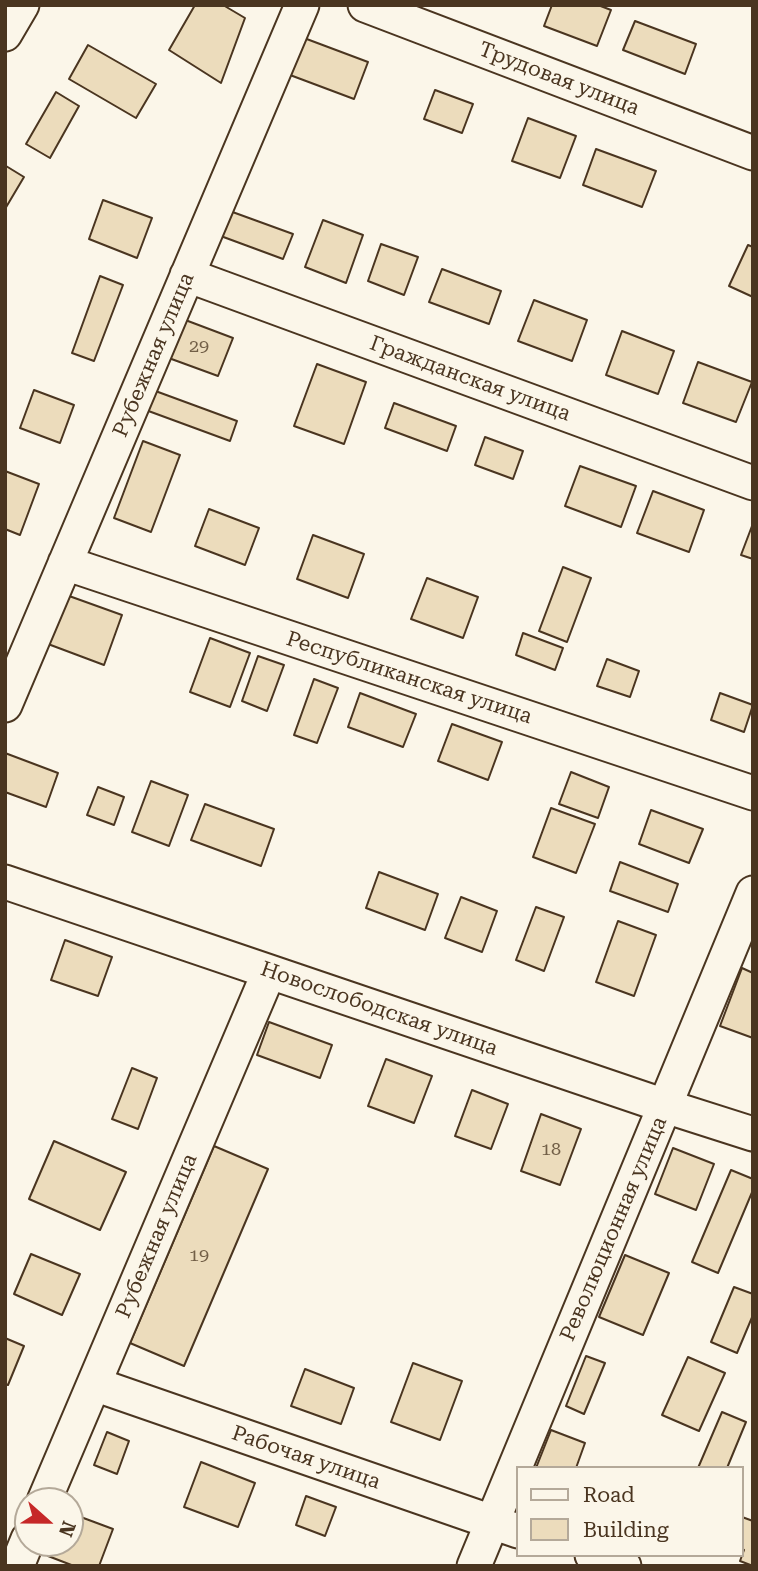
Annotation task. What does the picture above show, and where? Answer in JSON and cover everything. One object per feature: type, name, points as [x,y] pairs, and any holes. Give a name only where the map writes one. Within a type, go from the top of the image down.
[{"type":"street","points":[[5,34],[22,5]]},
{"type":"street","name":"Рубежная улица","points":[[5,705],[302,5]]},
{"type":"street","name":"Трудовая улица","points":[[365,5],[753,153]]},
{"type":"street","name":"Гражданская улица","points":[[187,275],[753,483]]},
{"type":"street","name":"Республиканская улица","points":[[65,563],[753,793]]},
{"type":"street","name":"Новослободская улица","points":[[5,882],[753,1134]]},
{"type":"street","name":"Революционная улица","points":[[528,1466],[665,1106],[753,893]]},
{"type":"street","name":"Рубежная улица","points":[[50,1487],[269,972]]},
{"type":"street","name":"Рабочая улица","points":[[94,1384],[505,1526]]},
{"type":"street","name":"Революционная улица","points":[[474,1566],[505,1526],[516,1497]]},
{"type":"street","points":[[598,1557],[624,1566]]},
{"type":"building","points":[[195,5],[223,5],[245,18],[221,83],[169,50]]},
{"type":"building","points":[[552,5],[598,5],[611,10],[597,46],[544,26]]},
{"type":"building","points":[[635,21],[696,44],[685,74],[623,50]]},
{"type":"building","points":[[304,38],[368,62],[354,99],[290,75]]},
{"type":"building","points":[[88,45],[156,84],[136,118],[69,79]]},
{"type":"building","points":[[435,90],[473,104],[462,133],[424,119]]},
{"type":"building","points":[[56,92],[79,106],[50,158],[26,144]]},
{"type":"building","points":[[528,118],[576,136],[560,178],[512,161]]},
{"type":"building","points":[[596,149],[656,171],[642,207],[583,185]]},
{"type":"building","points":[[5,167],[24,177],[5,209]]},
{"type":"building","points":[[103,200],[152,218],[137,258],[89,239]]},
{"type":"building","points":[[227,210],[293,234],[283,259],[218,235]]},
{"type":"building","points":[[323,220],[363,235],[346,283],[305,267]]},
{"type":"building","points":[[381,244],[418,257],[404,295],[368,281]]},
{"type":"building","points":[[748,245],[753,247],[753,297],[729,286]]},
{"type":"building","points":[[442,269],[501,291],[489,324],[429,302]]},
{"type":"building","points":[[100,276],[123,285],[94,361],[72,353]]},
{"type":"building","points":[[534,300],[587,320],[572,361],[518,341]]},
{"type":"building","points":[[180,318],[233,338],[218,376],[166,357]]},
{"type":"building","points":[[622,331],[674,351],[658,394],[606,375]]},
{"type":"building","points":[[698,362],[752,382],[736,422],[683,403]]},
{"type":"building","points":[[317,364],[366,382],[344,444],[294,426]]},
{"type":"building","points":[[150,389],[237,421],[230,441],[143,409]]},
{"type":"building","points":[[34,390],[74,405],[60,443],[20,428]]},
{"type":"building","points":[[394,403],[456,426],[447,451],[385,428]]},
{"type":"building","points":[[485,437],[523,451],[513,479],[475,465]]},
{"type":"building","points":[[143,441],[180,455],[151,532],[114,518]]},
{"type":"building","points":[[580,466],[636,486],[621,527],[565,506]]},
{"type":"building","points":[[5,471],[39,484],[20,535],[5,529]]},
{"type":"building","points":[[653,491],[704,510],[689,552],[637,533]]},
{"type":"building","points":[[209,509],[259,528],[245,565],[195,546]]},
{"type":"building","points":[[753,527],[753,559],[741,555]]},
{"type":"building","points":[[313,535],[364,554],[348,598],[297,579]]},
{"type":"building","points":[[563,567],[591,578],[567,642],[539,631]]},
{"type":"building","points":[[427,578],[478,597],[463,638],[411,619]]},
{"type":"building","points":[[58,592],[122,615],[104,665],[40,641]]},
{"type":"building","points":[[523,633],[563,648],[555,670],[516,655]]},
{"type":"building","points":[[210,638],[250,653],[230,707],[190,692]]},
{"type":"building","points":[[258,656],[284,665],[267,711],[242,701]]},
{"type":"building","points":[[607,659],[639,671],[630,697],[597,686]]},
{"type":"building","points":[[314,679],[338,688],[317,743],[294,735]]},
{"type":"building","points":[[360,693],[416,714],[403,747],[348,727]]},
{"type":"building","points":[[720,693],[753,705],[744,732],[711,720]]},
{"type":"building","points":[[452,724],[502,742],[488,780],[438,761]]},
{"type":"building","points":[[5,753],[58,773],[46,807],[5,792]]},
{"type":"building","points":[[571,772],[609,787],[598,818],[559,804]]},
{"type":"building","points":[[151,781],[188,795],[169,846],[132,832]]},
{"type":"building","points":[[98,787],[124,797],[114,825],[87,815]]},
{"type":"building","points":[[205,804],[274,829],[261,866],[191,840]]},
{"type":"building","points":[[551,808],[595,824],[576,873],[533,857]]},
{"type":"building","points":[[651,810],[703,829],[689,863],[639,844]]},
{"type":"building","points":[[620,862],[678,884],[668,912],[610,891]]},
{"type":"building","points":[[379,872],[438,894],[425,930],[366,908]]},
{"type":"building","points":[[461,897],[497,911],[482,952],[445,938]]},
{"type":"building","points":[[536,907],[564,917],[544,971],[516,960]]},
{"type":"building","points":[[618,921],[656,935],[634,996],[596,982]]},
{"type":"building","points":[[65,940],[112,957],[98,996],[51,980]]},
{"type":"building","points":[[742,968],[753,973],[753,1038],[720,1026]]},
{"type":"building","points":[[269,1022],[332,1045],[320,1078],[257,1055]]},
{"type":"building","points":[[386,1059],[432,1076],[414,1123],[368,1106]]},
{"type":"building","points":[[132,1068],[157,1078],[138,1129],[112,1119]]},
{"type":"building","points":[[472,1090],[508,1104],[491,1149],[455,1136]]},
{"type":"building","points":[[541,1114],[581,1129],[560,1185],[521,1171]]},
{"type":"building","points":[[54,1141],[126,1172],[100,1230],[29,1199]]},
{"type":"building","points":[[214,1146],[268,1169],[184,1366],[130,1343]]},
{"type":"building","points":[[673,1148],[714,1164],[696,1210],[655,1194]]},
{"type":"building","points":[[731,1170],[753,1179],[753,1190],[718,1273],[692,1262]]},
{"type":"building","points":[[31,1254],[80,1274],[62,1315],[14,1294]]},
{"type":"building","points":[[625,1255],[669,1273],[643,1335],[599,1317]]},
{"type":"building","points":[[734,1287],[753,1294],[753,1315],[737,1353],[711,1342]]},
{"type":"building","points":[[5,1338],[24,1346],[8,1385],[5,1384]]},
{"type":"building","points":[[586,1356],[605,1363],[584,1414],[566,1406]]},
{"type":"building","points":[[688,1357],[725,1373],[699,1431],[662,1415]]},
{"type":"building","points":[[413,1363],[462,1381],[440,1440],[391,1422]]},
{"type":"building","points":[[305,1369],[354,1388],[341,1424],[291,1406]]},
{"type":"building","points":[[722,1412],[746,1422],[728,1466],[699,1466]]},
{"type":"building","points":[[551,1430],[585,1443],[577,1466],[537,1466]]},
{"type":"building","points":[[107,1432],[129,1441],[117,1474],[94,1465]]},
{"type":"building","points":[[201,1462],[255,1483],[238,1527],[184,1507]]},
{"type":"building","points":[[306,1496],[336,1507],[325,1536],[296,1525]]},
{"type":"building","points":[[84,1518],[113,1529],[99,1566],[74,1566],[51,1557],[84,1557]]},
{"type":"building","points":[[744,1518],[753,1521],[753,1566],[740,1561],[744,1557]]}]
